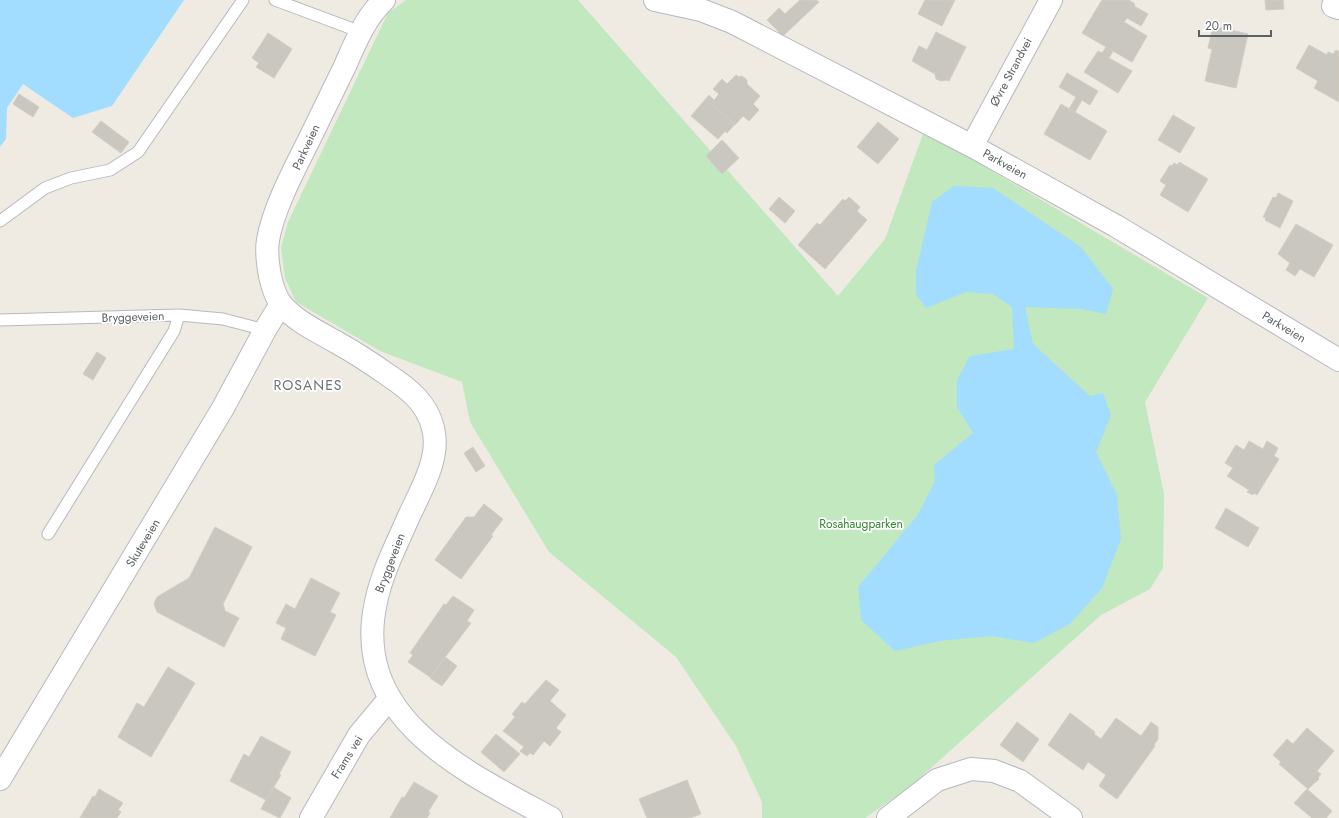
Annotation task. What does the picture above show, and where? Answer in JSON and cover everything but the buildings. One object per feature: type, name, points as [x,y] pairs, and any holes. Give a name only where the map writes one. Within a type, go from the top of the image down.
[{"type":"street","name":"Parkveien","points":[[281,304],[272,286],[268,249],[268,239],[275,215],[295,169],[361,32],[376,7],[384,0]]},
{"type":"street","name":"Parkveien","points":[[655,0],[701,10],[732,22],[972,146],[1116,226],[1339,360]]},
{"type":"street","name":"Øvre Strandvei","points":[[972,146],[1051,0]]},
{"type":"street","name":"Skuteveien","points":[[0,779],[223,408],[265,330],[281,304]]},
{"type":"street","name":"Bryggeveien","points":[[281,304],[302,322],[364,358],[403,385],[426,409],[432,424],[436,439],[426,477],[391,558],[375,603],[372,635],[374,656],[381,682],[389,699],[406,723],[434,749],[498,790],[551,818]]},
{"type":"street","name":"Frams vei","points":[[311,818],[359,735],[389,699]]},
{"type":"street","points":[[888,818],[938,780],[971,769],[994,771],[1020,781],[1071,818]]},
{"type":"lane","points":[[0,221],[45,188],[71,178],[110,170],[138,152],[243,0]]},
{"type":"lane","points":[[276,0],[361,32]]},
{"type":"lane","points":[[48,534],[174,331],[179,315]]},
{"type":"lane","name":"Bryggeveien","points":[[0,320],[179,315],[223,319],[265,330]]},
{"type":"green space","name":"Rosahaugparken","points":[[406,0],[578,0],[838,296],[885,239],[924,131],[1208,298],[1145,402],[1164,494],[1163,568],[1150,589],[1101,615],[910,787],[865,818],[762,818],[762,802],[736,746],[676,657],[549,552],[470,422],[462,382],[380,351],[296,302],[285,278],[281,248],[288,222],[388,13]]},
{"type":"water","points":[[0,0],[184,0],[112,106],[73,118],[23,84],[7,108],[6,139],[0,147]]},
{"type":"water","points":[[954,186],[993,188],[1081,247],[1113,289],[1106,314],[1081,309],[1025,307],[1033,344],[1090,396],[1103,393],[1111,415],[1096,452],[1117,495],[1121,539],[1102,588],[1070,624],[1034,643],[991,636],[940,641],[895,651],[861,620],[858,587],[917,516],[935,481],[934,465],[973,433],[957,407],[957,380],[970,356],[1014,349],[1012,307],[993,294],[966,292],[926,308],[916,295],[916,271],[932,202]]},
{"type":"district","name":"ROSANES","points":[[308,385]]}]
